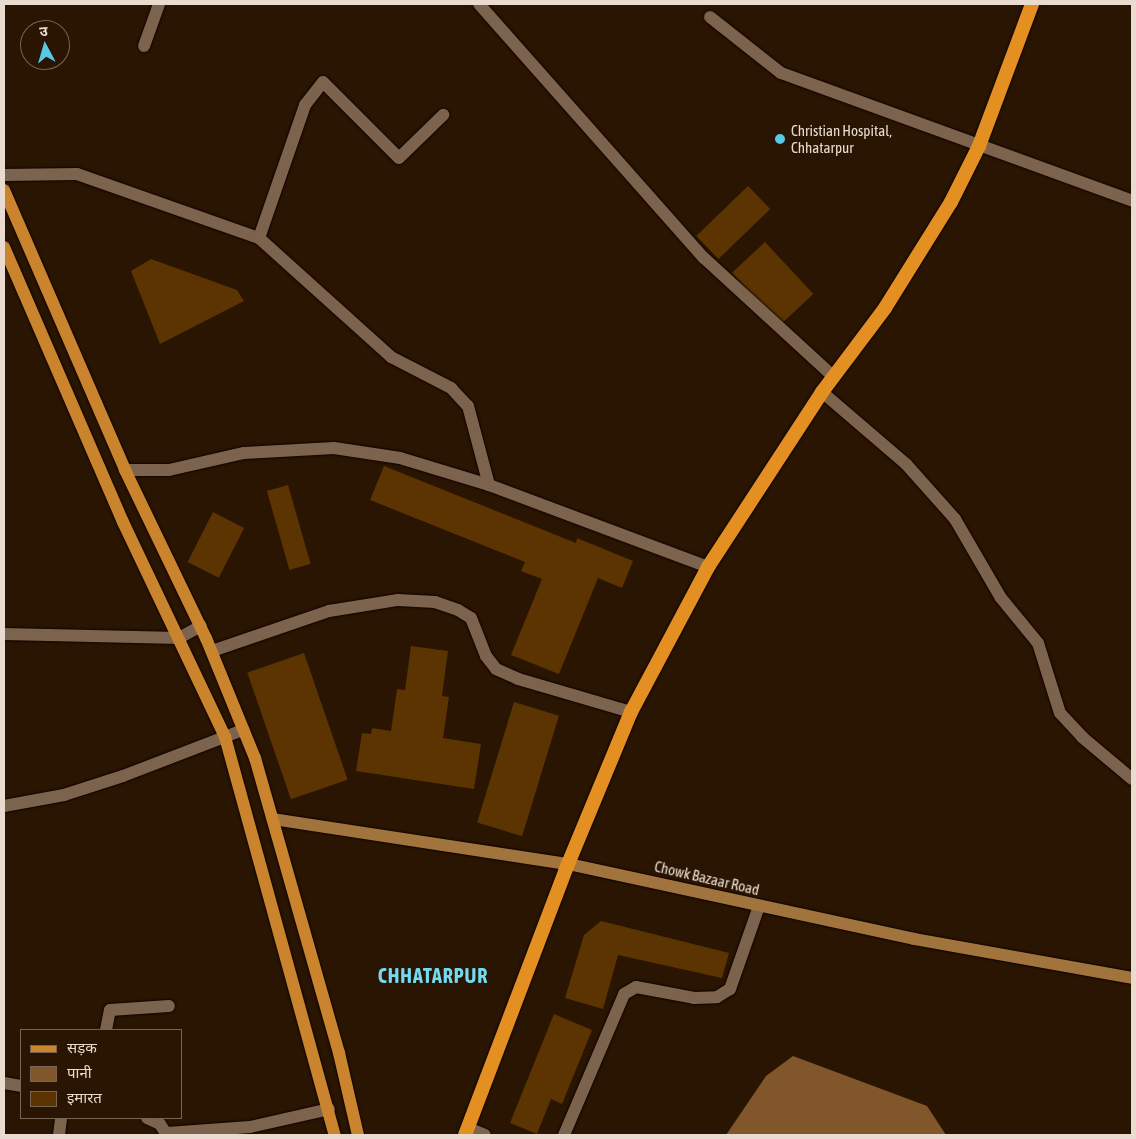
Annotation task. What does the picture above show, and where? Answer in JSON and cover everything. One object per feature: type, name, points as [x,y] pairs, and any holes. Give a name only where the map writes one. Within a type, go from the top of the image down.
[{"type":"highway","points":[[467,1132],[568,864],[631,712],[708,567],[822,392],[885,308],[951,202],[979,146],[1032,4]]},
{"type":"main road","points":[[4,190],[125,470],[201,626],[243,730],[273,819],[339,1054],[358,1135]]},
{"type":"main road","points":[[4,247],[123,522],[225,737],[335,1135]]},
{"type":"main road","name":"Chowk Bazaar Road","points":[[273,819],[568,864],[914,939],[1132,978]]},
{"type":"street","points":[[144,46],[159,4]]},
{"type":"street","points":[[479,4],[704,258],[833,376]]},
{"type":"street","points":[[710,17],[781,73],[1132,201]]},
{"type":"street","points":[[259,238],[304,105],[323,82],[399,158],[443,115]]},
{"type":"street","points":[[4,175],[77,174],[259,238],[391,357],[451,388],[468,406],[490,485]]},
{"type":"street","points":[[822,392],[906,464],[955,519],[1001,598],[1038,643],[1060,714],[1082,737],[1132,780]]},
{"type":"street","points":[[125,470],[169,470],[244,453],[334,448],[400,458],[490,485],[708,567]]},
{"type":"street","points":[[212,651],[329,611],[398,600],[435,602],[471,618],[486,656],[496,669],[518,679],[631,712]]},
{"type":"street","points":[[4,634],[179,638],[201,626]]},
{"type":"street","points":[[4,806],[64,795],[123,776],[243,730]]},
{"type":"street","points":[[564,1135],[624,994],[636,987],[694,998],[717,997],[730,989],[759,906]]},
{"type":"street","points":[[106,1029],[110,1010],[169,1006]]},
{"type":"street","points":[[4,1083],[20,1086]]},
{"type":"street","points":[[148,1119],[167,1134],[250,1127],[329,1109]]},
{"type":"street","points":[[58,1135],[61,1119]]},
{"type":"street","points":[[467,1132],[484,1135]]},
{"type":"water","points":[[793,1056],[927,1106],[946,1135],[726,1135],[766,1076]]},
{"type":"building","points":[[748,186],[770,209],[718,259],[696,236]]},
{"type":"building","points":[[765,242],[813,294],[781,325],[732,273]]},
{"type":"building","points":[[151,259],[237,290],[244,301],[160,344],[131,271]]},
{"type":"building","points":[[384,466],[576,543],[577,538],[633,561],[622,588],[598,578],[559,674],[511,655],[542,579],[521,571],[525,562],[370,500]]},
{"type":"building","points":[[288,485],[311,564],[289,570],[267,491]]},
{"type":"building","points":[[213,512],[244,528],[219,578],[188,562]]},
{"type":"building","points":[[411,646],[448,651],[442,696],[449,697],[443,738],[481,744],[474,789],[356,771],[362,733],[371,734],[372,728],[391,731],[397,689],[405,690]]},
{"type":"building","points":[[304,653],[348,780],[291,799],[247,673]]},
{"type":"building","points":[[514,702],[559,716],[522,836],[477,822]]},
{"type":"building","points":[[601,921],[729,953],[722,978],[618,955],[603,1009],[565,998],[584,935]]},
{"type":"building","points":[[554,1014],[592,1030],[562,1104],[551,1099],[537,1134],[510,1123]]},
{"type":"place","name":"Christian Hospital, Chhatarpur","points":[[780,139]]},
{"type":"district","name":"CHHATARPUR","points":[[433,975]]}]
